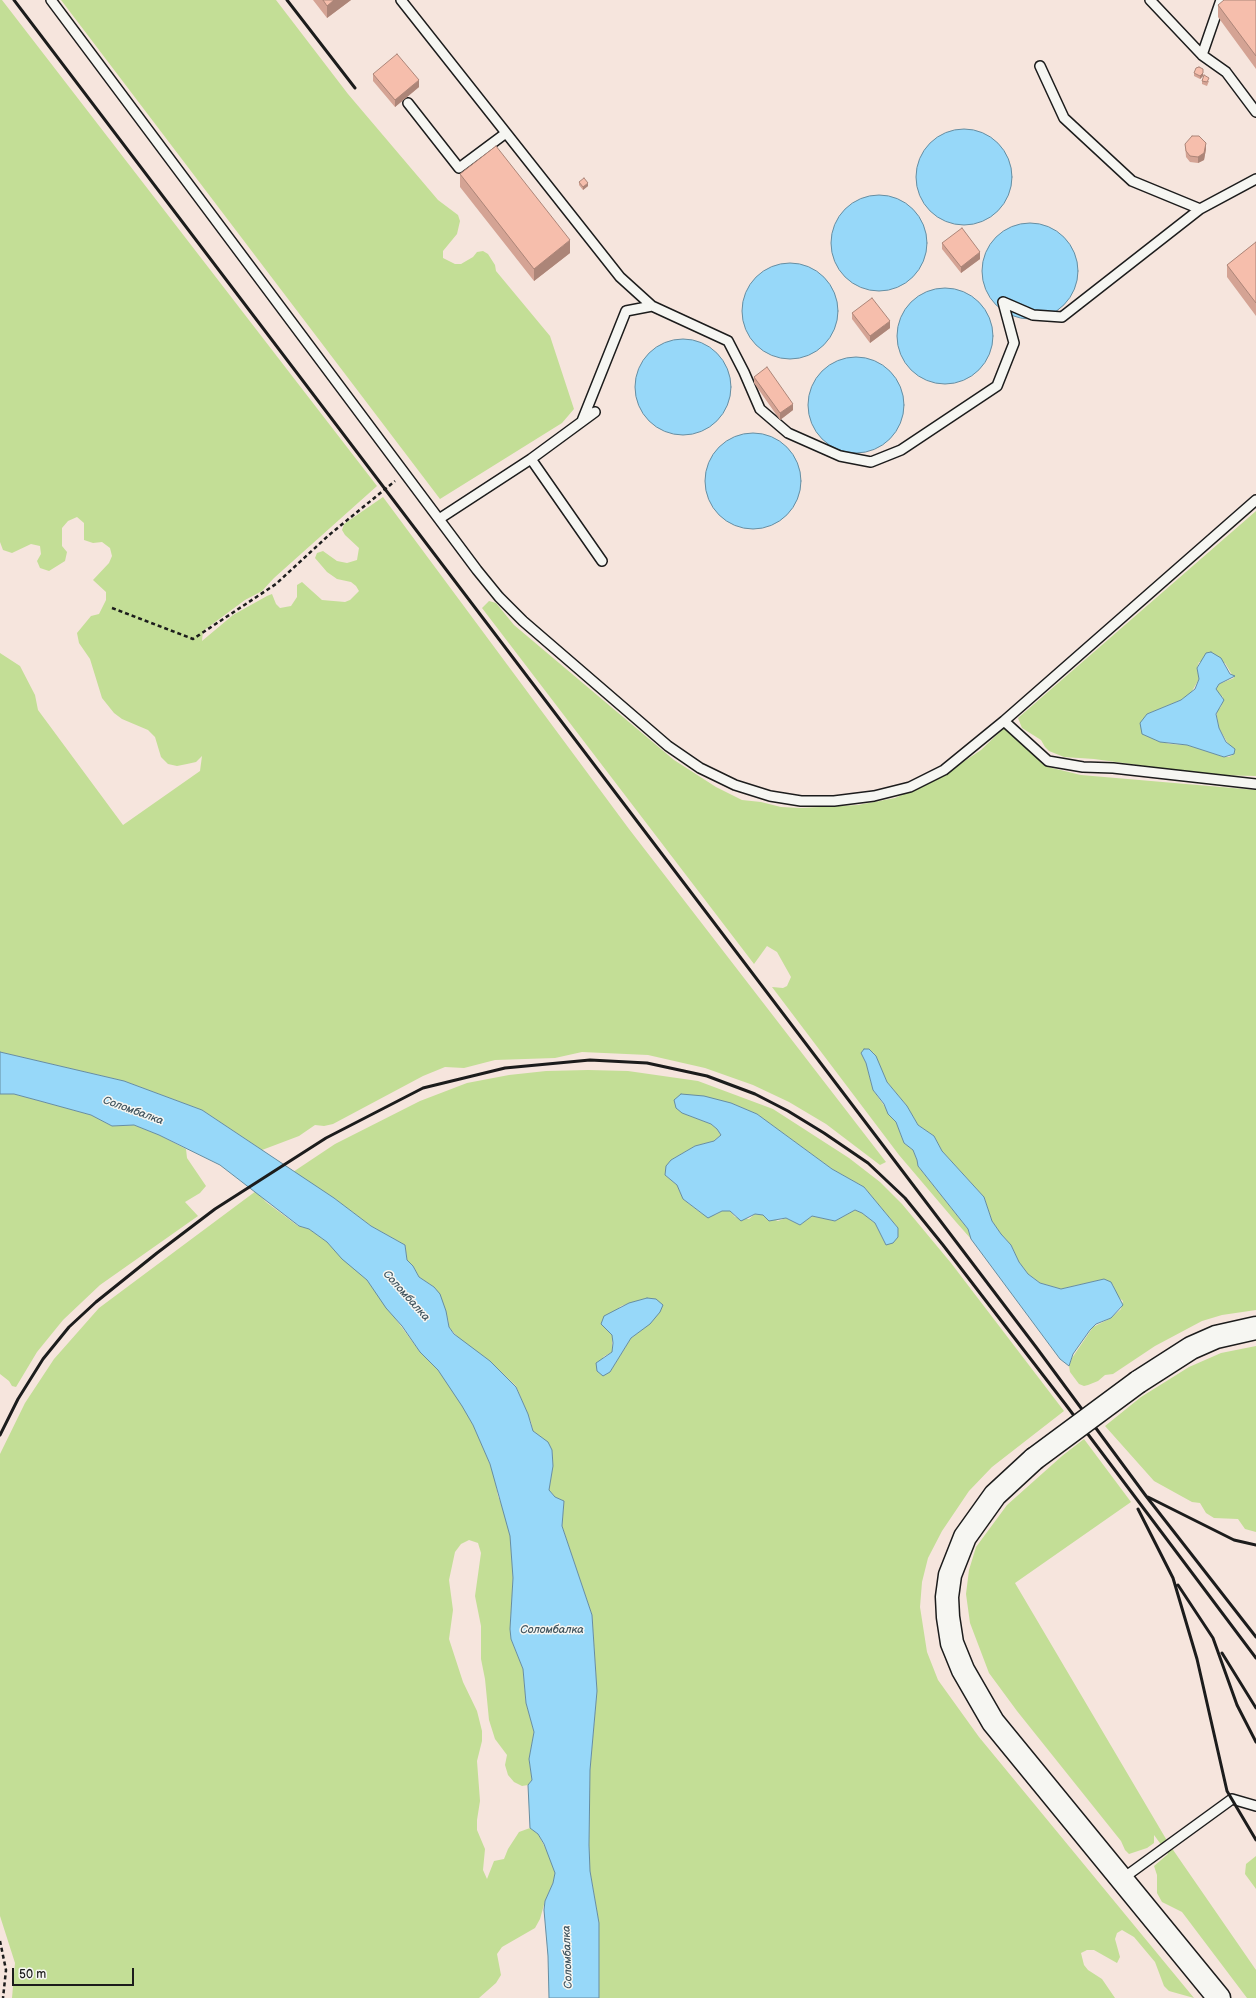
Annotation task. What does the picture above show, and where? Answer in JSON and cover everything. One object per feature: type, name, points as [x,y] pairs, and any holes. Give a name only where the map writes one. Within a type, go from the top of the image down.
[{"type":"main road","points":[[1219,1998],[993,1722],[963,1670],[952,1642],[948,1617],[947,1597],[950,1575],[965,1537],[995,1495],[1034,1459],[1138,1382],[1191,1348],[1216,1337],[1256,1328]]},
{"type":"lane","points":[[51,0],[477,570],[499,597],[523,621],[668,746],[700,768],[735,785],[770,796],[801,801],[834,801],[874,796],[910,787],[944,770],[1004,721],[1256,500]]},
{"type":"lane","points":[[401,0],[620,277],[652,306],[728,341],[744,372],[760,409],[788,433],[840,456],[871,462],[901,450],[997,386],[1014,343],[1002,302],[1033,315],[1062,317],[1200,209],[1256,179]]},
{"type":"lane","points":[[1150,0],[1202,55],[1226,72],[1256,112]]},
{"type":"lane","points":[[1202,55],[1220,0]]},
{"type":"lane","points":[[1040,66],[1064,118],[1132,181],[1200,209]]},
{"type":"lane","points":[[408,102],[459,168],[506,133]]},
{"type":"lane","points":[[582,421],[626,311],[652,306]]},
{"type":"lane","points":[[439,519],[531,459],[595,412]]},
{"type":"lane","points":[[531,459],[602,561]]},
{"type":"lane","points":[[1004,721],[1048,761],[1083,767],[1256,784]]},
{"type":"lane","points":[[1122,1879],[1232,1799],[1256,1806]]},
{"type":"path","points":[[112,608],[193,639],[276,584],[329,535],[384,488],[406,474]]},
{"type":"path","points":[[0,1942],[6,1970],[3,1998]]},
{"type":"green space","points":[[0,0],[2,0],[377,486],[274,578],[262,591],[245,600],[203,631],[202,641],[233,615],[272,594],[276,604],[280,608],[291,606],[297,597],[297,585],[302,582],[322,600],[345,602],[350,600],[359,591],[356,586],[351,582],[337,579],[327,572],[315,558],[317,553],[323,551],[337,561],[347,563],[357,560],[359,548],[345,535],[342,530],[344,524],[383,497],[629,829],[886,1162],[880,1165],[826,1124],[789,1102],[753,1085],[705,1068],[648,1055],[582,1052],[555,1058],[495,1060],[464,1068],[445,1067],[423,1076],[333,1124],[324,1126],[315,1125],[299,1136],[262,1150],[202,1110],[124,1081],[0,1052],[0,653],[20,666],[35,695],[38,710],[123,825],[200,771],[202,756],[196,762],[177,766],[168,764],[161,757],[155,737],[148,730],[122,719],[114,713],[102,698],[90,659],[79,643],[77,633],[91,616],[99,614],[106,600],[106,592],[93,580],[109,563],[112,556],[110,548],[102,542],[93,543],[84,540],[84,523],[77,517],[68,521],[62,528],[62,546],[67,552],[65,561],[49,571],[40,568],[37,561],[41,554],[40,546],[31,544],[12,553],[3,550],[0,542]]},
{"type":"green space","points":[[61,0],[276,0],[348,94],[438,200],[458,215],[460,221],[457,234],[443,251],[443,258],[455,264],[461,264],[473,257],[477,252],[483,251],[488,254],[495,265],[496,271],[550,336],[574,409],[562,423],[440,499]]},
{"type":"green space","points":[[1256,511],[1256,776],[1211,775],[1094,759],[1064,757],[1049,751],[1041,740],[1022,728],[1018,718]],"holes":[[[1199,662],[1225,663],[1234,678],[1219,684],[1216,689],[1218,694],[1223,697],[1221,707],[1217,710],[1217,717],[1219,728],[1234,754],[1229,757],[1224,757],[1187,745],[1170,744],[1155,740],[1147,714],[1181,700],[1191,693],[1199,679],[1197,668]]]},
{"type":"green space","points":[[489,601],[496,603],[514,625],[674,760],[716,787],[742,800],[761,802],[781,807],[801,808],[858,805],[895,798],[938,779],[981,750],[1005,727],[1048,767],[1081,775],[1256,790],[1256,1310],[1222,1315],[1202,1321],[1155,1346],[1113,1374],[1105,1375],[1098,1381],[1088,1385],[1084,1386],[1079,1384],[1070,1372],[1069,1366],[1072,1358],[1093,1327],[1111,1318],[1121,1309],[1123,1301],[1117,1296],[1113,1285],[1104,1279],[1061,1289],[1040,1283],[1028,1274],[1019,1262],[1011,1245],[992,1221],[984,1197],[942,1151],[934,1136],[918,1125],[907,1106],[887,1082],[873,1052],[861,1053],[866,1063],[873,1090],[896,1122],[904,1143],[913,1150],[918,1166],[968,1229],[971,1239],[899,1155],[772,987],[783,988],[787,986],[791,977],[777,952],[767,946],[754,964],[482,608]]},
{"type":"green space","points":[[546,1071],[628,1071],[698,1081],[773,1109],[849,1158],[880,1182],[902,1204],[951,1263],[1064,1411],[992,1467],[969,1491],[942,1531],[928,1558],[922,1582],[920,1607],[927,1652],[938,1680],[979,1737],[1194,1998],[1169,1991],[1164,1986],[1155,1962],[1134,1937],[1122,1930],[1117,1933],[1115,1939],[1120,1957],[1117,1963],[1094,1950],[1087,1950],[1081,1953],[1084,1965],[1088,1970],[1102,1979],[1115,1998],[599,1998],[599,1923],[590,1871],[589,1845],[590,1770],[597,1691],[592,1615],[562,1526],[564,1501],[555,1497],[549,1490],[553,1466],[552,1450],[547,1442],[533,1431],[531,1422],[516,1386],[490,1361],[460,1340],[449,1327],[448,1319],[434,1287],[419,1277],[413,1266],[407,1260],[405,1245],[371,1226],[334,1198],[293,1172],[335,1144],[420,1101],[467,1083],[509,1075]],"holes":[[[713,1099],[731,1103],[757,1114],[832,1169],[864,1187],[898,1228],[886,1245],[875,1223],[862,1213],[855,1210],[835,1221],[812,1216],[800,1225],[786,1218],[778,1221],[763,1215],[755,1214],[749,1219],[735,1217],[730,1211],[722,1211],[715,1215],[701,1213],[683,1199],[677,1185],[665,1175],[671,1160],[695,1146],[714,1141],[721,1135],[711,1124],[682,1113]],[[647,1298],[644,1328],[631,1338],[610,1372],[603,1357],[612,1352],[612,1335],[602,1324],[621,1306]]]},
{"type":"green space","points":[[0,1094],[14,1094],[91,1115],[112,1126],[134,1125],[159,1135],[186,1149],[187,1158],[206,1186],[200,1193],[185,1202],[198,1216],[100,1285],[63,1320],[37,1352],[16,1387],[12,1386],[9,1381],[0,1374]]},
{"type":"green space","points":[[256,1191],[266,1202],[298,1226],[309,1229],[327,1242],[367,1280],[420,1352],[438,1370],[451,1388],[469,1416],[482,1445],[494,1474],[498,1496],[506,1516],[510,1536],[513,1578],[510,1629],[511,1639],[523,1669],[526,1703],[534,1732],[529,1759],[532,1780],[528,1785],[522,1786],[514,1782],[508,1775],[505,1765],[507,1755],[495,1739],[489,1720],[485,1679],[481,1659],[481,1626],[475,1596],[481,1553],[478,1543],[469,1540],[461,1544],[455,1552],[449,1580],[453,1610],[449,1639],[463,1682],[477,1711],[482,1731],[482,1741],[477,1761],[480,1801],[477,1830],[485,1849],[483,1870],[487,1879],[494,1861],[504,1859],[508,1849],[519,1832],[530,1828],[538,1834],[548,1853],[555,1873],[553,1883],[545,1901],[540,1919],[535,1928],[502,1947],[497,1954],[501,1975],[496,1983],[479,1998],[12,1998],[15,1963],[0,1916],[0,1454],[25,1403],[54,1359],[99,1308]]},
{"type":"green space","points":[[1256,1346],[1256,1532],[1245,1529],[1238,1519],[1214,1518],[1206,1513],[1200,1503],[1192,1502],[1154,1481],[1105,1426],[1141,1397],[1189,1367],[1221,1353]]},
{"type":"green space","points":[[1084,1439],[1131,1502],[1015,1583],[1169,1844],[1256,1970],[1256,1998],[1247,1998],[1182,1912],[1162,1902],[1157,1893],[1157,1875],[1154,1866],[1168,1854],[1154,1835],[1154,1843],[1147,1848],[1129,1854],[1125,1850],[1121,1841],[1017,1711],[989,1673],[970,1623],[966,1594],[969,1570],[976,1547],[1007,1505],[1062,1456]]},
{"type":"green space","points":[[1256,1856],[1256,1889],[1245,1874],[1246,1864]]},
{"type":"water","points":[[964,129],[982,132],[998,143],[1009,159],[1012,177],[1009,195],[998,211],[982,222],[964,225],[946,222],[930,211],[919,195],[916,177],[919,159],[930,143],[946,132]]},
{"type":"water","points":[[879,195],[897,198],[913,209],[924,225],[927,243],[924,261],[913,277],[897,288],[879,291],[861,288],[845,277],[834,261],[831,243],[834,225],[845,209],[861,198]]},
{"type":"water","points":[[1030,223],[1048,226],[1064,237],[1075,253],[1078,271],[1075,289],[1064,305],[1048,316],[1030,319],[1012,316],[996,305],[985,289],[982,271],[985,253],[996,237],[1012,226]]},
{"type":"water","points":[[790,263],[808,266],[824,277],[835,293],[838,311],[835,329],[824,345],[808,356],[790,359],[772,356],[756,345],[745,329],[742,311],[745,293],[756,277],[772,266]]},
{"type":"water","points":[[945,288],[963,291],[979,302],[990,318],[993,336],[990,354],[979,370],[963,381],[945,384],[927,381],[911,370],[900,354],[897,336],[900,318],[911,302],[927,291]]},
{"type":"water","points":[[683,339],[701,342],[717,353],[728,369],[731,387],[728,405],[717,421],[701,432],[683,435],[665,432],[649,421],[638,405],[635,387],[638,369],[649,353],[665,342]]},
{"type":"water","points":[[856,357],[874,360],[890,371],[901,387],[904,405],[901,423],[890,439],[874,450],[856,453],[838,450],[822,439],[811,423],[808,405],[811,387],[822,371],[838,360]]},
{"type":"water","points":[[753,433],[771,436],[787,447],[798,463],[801,481],[798,499],[787,515],[771,526],[753,529],[735,526],[719,515],[708,499],[705,481],[708,463],[719,447],[735,436]]},
{"type":"water","points":[[1211,652],[1221,658],[1230,674],[1235,676],[1219,684],[1216,689],[1224,700],[1216,714],[1219,728],[1226,742],[1235,749],[1234,754],[1224,757],[1187,745],[1160,742],[1142,734],[1140,723],[1147,714],[1181,700],[1195,689],[1199,679],[1197,668],[1206,653]]},
{"type":"water","points":[[864,1049],[869,1049],[876,1056],[887,1082],[907,1106],[918,1125],[934,1136],[942,1151],[984,1197],[992,1221],[1011,1245],[1019,1262],[1028,1274],[1040,1283],[1061,1289],[1104,1279],[1111,1282],[1123,1305],[1111,1318],[1096,1324],[1090,1330],[1073,1354],[1069,1366],[1060,1359],[971,1239],[968,1229],[918,1166],[913,1150],[904,1143],[896,1122],[888,1114],[884,1104],[873,1090],[866,1063],[861,1053]]},
{"type":"water","name":"Соломбалка","points":[[0,1052],[124,1081],[202,1110],[334,1198],[371,1226],[405,1245],[407,1260],[413,1266],[419,1277],[434,1287],[440,1294],[446,1311],[449,1327],[454,1334],[490,1361],[516,1387],[528,1414],[533,1431],[548,1442],[552,1450],[553,1466],[549,1490],[555,1497],[564,1501],[562,1526],[592,1615],[597,1691],[590,1770],[589,1845],[590,1871],[599,1923],[599,1998],[549,1998],[548,1956],[544,1910],[545,1901],[553,1883],[555,1873],[544,1844],[538,1834],[530,1828],[528,1785],[532,1780],[529,1759],[534,1732],[526,1703],[523,1669],[511,1639],[510,1629],[513,1578],[510,1536],[490,1464],[473,1425],[462,1406],[438,1370],[420,1352],[402,1326],[386,1308],[367,1280],[342,1259],[327,1242],[309,1229],[299,1226],[220,1165],[159,1135],[134,1125],[112,1126],[91,1115],[14,1094],[0,1094]]},
{"type":"water","points":[[681,1094],[704,1096],[731,1103],[757,1114],[832,1169],[864,1187],[898,1228],[898,1237],[893,1243],[886,1245],[875,1223],[862,1213],[855,1210],[835,1221],[812,1216],[800,1225],[786,1218],[769,1221],[763,1215],[755,1214],[741,1221],[730,1211],[722,1211],[708,1218],[683,1199],[677,1185],[665,1175],[666,1166],[671,1160],[695,1146],[714,1141],[721,1135],[711,1124],[682,1113],[676,1108],[674,1100]]},
{"type":"water","points":[[647,1298],[656,1299],[663,1305],[660,1312],[650,1324],[631,1338],[610,1372],[603,1376],[597,1371],[596,1363],[612,1352],[613,1343],[612,1335],[601,1324],[604,1316],[629,1303]]},
{"type":"building","points":[[323,0],[334,0],[327,6]]},
{"type":"building","points":[[1224,0],[1256,0],[1256,56],[1218,5]]},
{"type":"building","points":[[397,54],[419,80],[395,100],[373,74]]},
{"type":"building","points":[[1199,67],[1203,69],[1203,73],[1200,76],[1194,73],[1196,68]]},
{"type":"building","points":[[1204,75],[1209,78],[1207,82],[1202,81]]},
{"type":"building","points":[[1192,136],[1199,136],[1206,143],[1204,153],[1198,157],[1190,156],[1186,151],[1185,144]]},
{"type":"building","points":[[496,146],[570,240],[534,269],[460,174]]},
{"type":"building","points":[[584,178],[588,183],[583,187],[579,182]]},
{"type":"building","points":[[962,228],[980,252],[961,267],[942,243]]},
{"type":"building","points":[[1256,242],[1256,303],[1227,265]]},
{"type":"building","points":[[872,298],[890,321],[870,336],[852,313]]},
{"type":"building","points":[[767,367],[793,404],[780,413],[754,377]]},
{"type":"railway","points":[[14,0],[1036,1347],[1146,1496],[1256,1637]]},
{"type":"railway","points":[[287,0],[355,88]]},
{"type":"railway","points":[[0,1435],[18,1399],[43,1359],[69,1327],[96,1302],[215,1209],[326,1138],[423,1088],[505,1068],[590,1060],[647,1063],[707,1076],[755,1094],[788,1111],[868,1163],[905,1198],[1066,1405],[1256,1658]]},
{"type":"railway","points":[[1148,1497],[1234,1540],[1256,1545]]},
{"type":"railway","points":[[1138,1509],[1173,1578],[1197,1659],[1227,1791],[1256,1840]]},
{"type":"railway","points":[[1178,1585],[1213,1638],[1237,1705],[1256,1742]]},
{"type":"railway","points":[[1222,1653],[1256,1708]]}]
